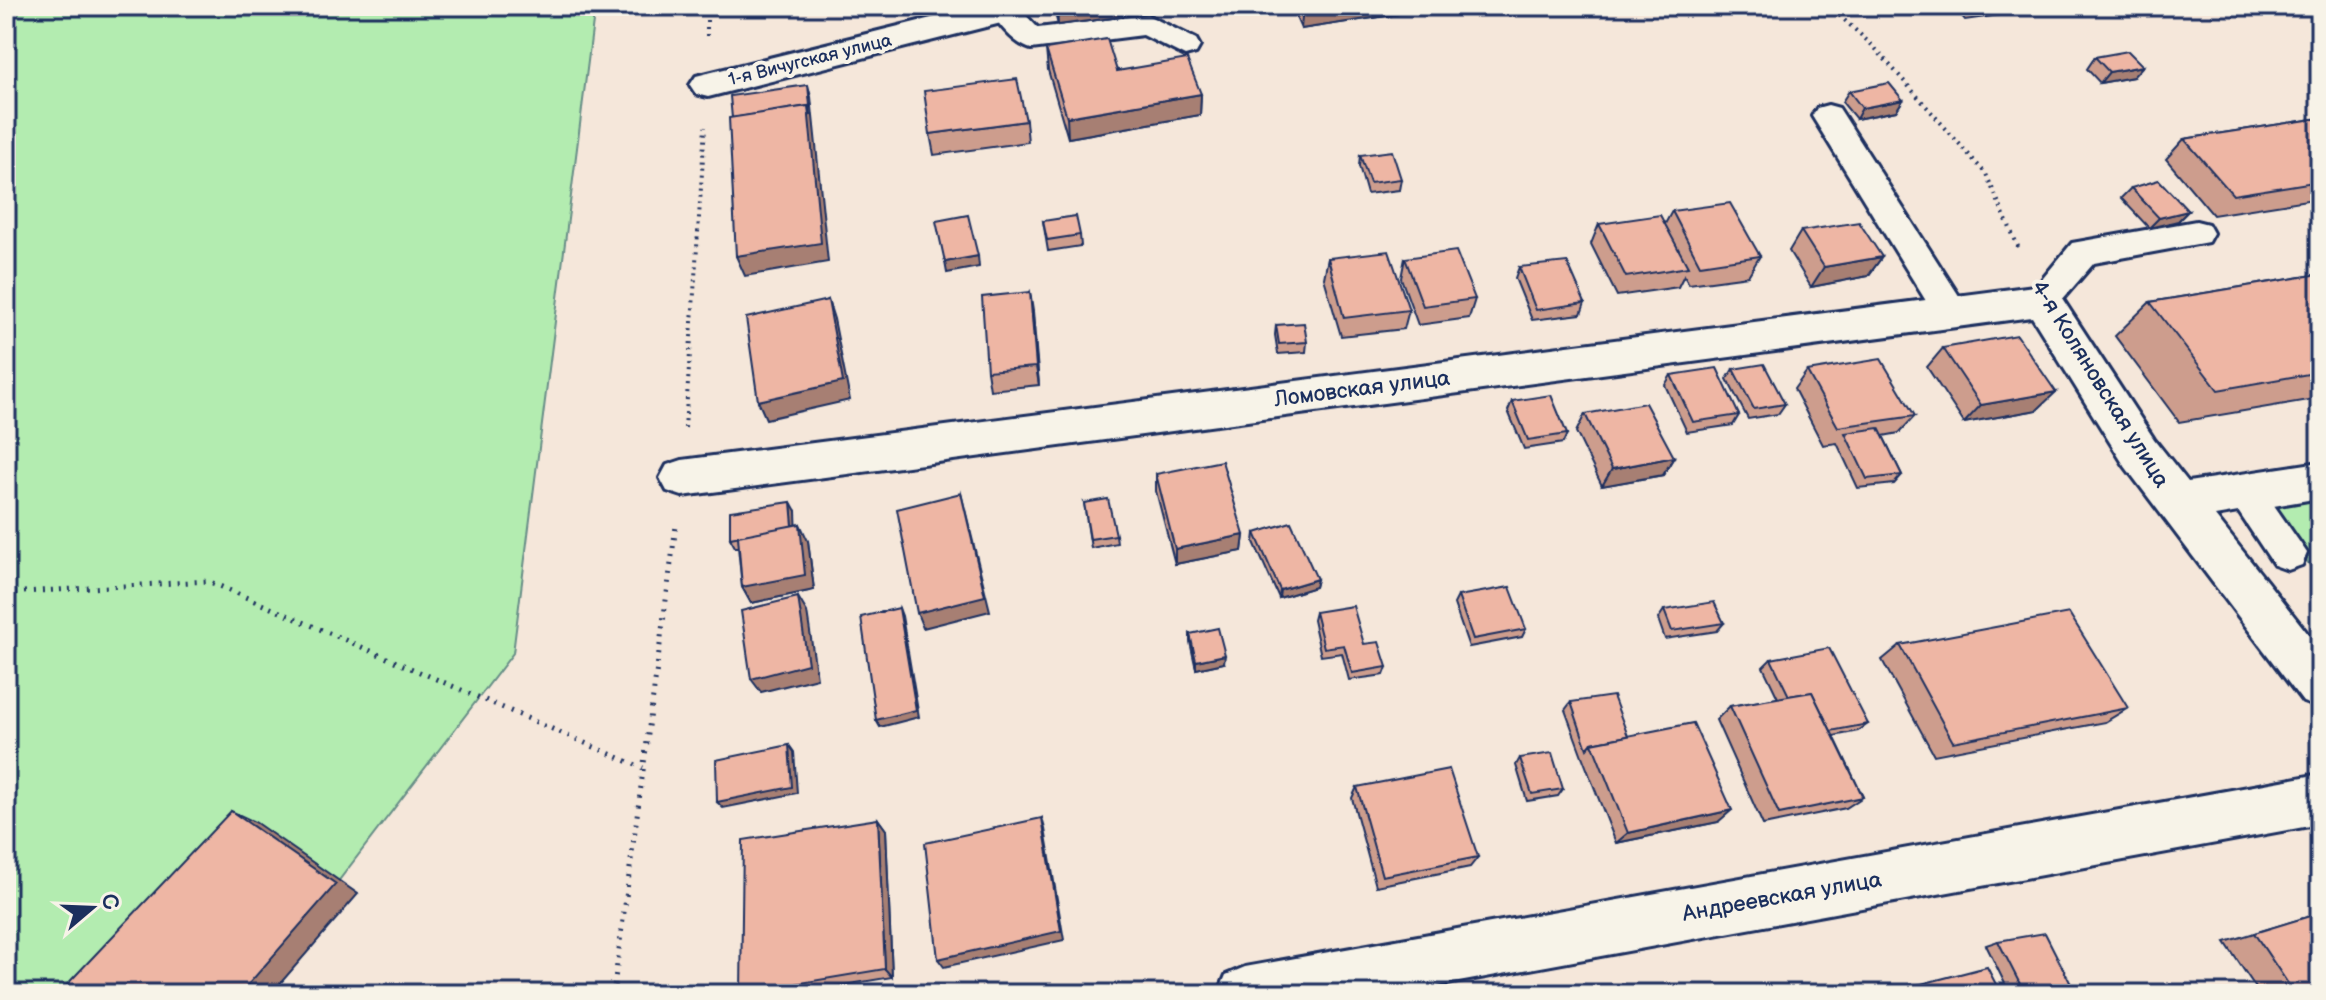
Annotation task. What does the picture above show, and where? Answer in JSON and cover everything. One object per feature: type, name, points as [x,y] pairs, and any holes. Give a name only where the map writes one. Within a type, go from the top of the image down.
[{"type":"street","name":"1-я Вичугская улица","points":[[708,85],[1005,9]]},
{"type":"street","name":"Ломовская улица","points":[[682,478],[2042,300]]},
{"type":"street","name":"4-я Коляновская улица","points":[[2042,300],[2139,452],[2320,686]]},
{"type":"street","points":[[2177,503],[2320,480]]},
{"type":"street","name":"Андреевская улица","points":[[1245,994],[2320,799]]},
{"type":"lane","points":[[1005,9],[1031,39],[1147,25],[1185,46]]},
{"type":"lane","points":[[1828,116],[1951,312]]},
{"type":"lane","points":[[2042,300],[2084,252],[2196,233]]},
{"type":"lane","points":[[2245,493],[2288,553]]},
{"type":"path","name":"4-я Коляновская улица","points":[[1829,6],[1874,47],[1986,174],[2042,300]]},
{"type":"path","points":[[6,593],[208,581],[643,768]]},
{"type":"green space","points":[[6,6],[595,6],[513,653],[252,994],[6,994]]},
{"type":"green space","points":[[2320,480],[2320,580],[2258,490]]},
{"type":"building","points":[[1107,39],[1117,71],[1187,59],[1201,94],[1067,117],[1046,49]]},
{"type":"building","points":[[2128,51],[2143,66],[2109,72],[2095,57]]},
{"type":"building","points":[[1017,79],[1026,121],[930,134],[924,91]]},
{"type":"building","points":[[1889,83],[1903,100],[1862,108],[1849,91]]},
{"type":"building","points":[[808,85],[811,116],[808,106],[732,118],[730,96]]},
{"type":"building","points":[[808,106],[821,243],[736,256],[729,118]]},
{"type":"building","points":[[2320,118],[2320,181],[2233,195],[2184,139]]},
{"type":"building","points":[[1392,151],[1401,179],[1370,183],[1360,155]]},
{"type":"building","points":[[2159,180],[2188,211],[2159,218],[2131,188]]},
{"type":"building","points":[[1730,203],[1760,256],[1700,265],[1672,211]]},
{"type":"building","points":[[968,215],[978,256],[945,262],[936,221]]},
{"type":"building","points":[[1660,215],[1688,267],[1626,277],[1599,224]]},
{"type":"building","points":[[1076,216],[1080,235],[1047,240],[1043,221]]},
{"type":"building","points":[[1859,222],[1882,257],[1824,267],[1801,231]]},
{"type":"building","points":[[1389,251],[1409,310],[1344,318],[1328,258]]},
{"type":"building","points":[[1456,251],[1475,299],[1423,306],[1405,258]]},
{"type":"building","points":[[1567,262],[1585,303],[1536,310],[1519,267]]},
{"type":"building","points":[[2320,274],[2320,372],[2218,390],[2150,302]]},
{"type":"building","points":[[1030,292],[1036,367],[987,371],[982,297]]},
{"type":"building","points":[[828,300],[843,382],[758,401],[746,318]]},
{"type":"building","points":[[1304,323],[1307,342],[1279,344],[1276,325]]},
{"type":"building","points":[[2017,335],[2056,392],[1981,405],[1943,348]]},
{"type":"building","points":[[1881,359],[1915,416],[1838,427],[1807,371]]},
{"type":"building","points":[[1764,364],[1785,404],[1754,409],[1733,369]]},
{"type":"building","points":[[1717,368],[1739,415],[1693,422],[1671,375]]},
{"type":"building","points":[[1551,395],[1567,434],[1528,440],[1512,401]]},
{"type":"building","points":[[1645,403],[1674,457],[1612,469],[1585,414]]},
{"type":"building","points":[[1879,428],[1902,475],[1867,479],[1845,433]]},
{"type":"building","points":[[1222,461],[1244,535],[1175,549],[1156,474]]},
{"type":"building","points":[[961,493],[985,596],[917,613],[897,509]]},
{"type":"building","points":[[1108,499],[1116,535],[1090,539],[1084,503]]},
{"type":"building","points":[[791,502],[793,526],[730,538],[730,511]]},
{"type":"building","points":[[1291,522],[1317,579],[1280,590],[1255,533]]},
{"type":"building","points":[[800,524],[805,575],[742,587],[738,536]]},
{"type":"building","points":[[1510,587],[1526,629],[1473,639],[1458,596]]},
{"type":"building","points":[[798,597],[808,664],[751,679],[741,611]]},
{"type":"building","points":[[1714,602],[1724,623],[1672,631],[1664,610]]},
{"type":"building","points":[[1353,606],[1364,644],[1379,642],[1387,667],[1352,673],[1344,645],[1324,648],[1315,612]]},
{"type":"building","points":[[899,608],[916,710],[876,720],[861,617]]},
{"type":"building","points":[[2069,613],[2128,708],[1953,742],[1900,645]]},
{"type":"building","points":[[1218,628],[1225,655],[1196,661],[1190,634]]},
{"type":"building","points":[[1829,648],[1868,724],[1831,731],[1812,692],[1789,696],[1771,659]]},
{"type":"building","points":[[1812,692],[1863,797],[1779,814],[1730,706]]},
{"type":"building","points":[[1613,696],[1628,736],[1592,743],[1587,749],[1571,702]]},
{"type":"building","points":[[1693,723],[1732,810],[1628,833],[1592,743]]},
{"type":"building","points":[[789,745],[792,787],[717,802],[716,760]]},
{"type":"building","points":[[1552,753],[1563,789],[1532,794],[1520,758]]},
{"type":"building","points":[[1449,769],[1478,857],[1382,876],[1357,787]]},
{"type":"building","points":[[231,811],[336,884],[240,994],[58,994]]},
{"type":"building","points":[[1042,818],[1061,931],[938,959],[925,843]]},
{"type":"building","points":[[878,819],[885,969],[741,993],[743,840]]},
{"type":"building","points":[[2320,913],[2320,994],[2295,994],[2254,933]]},
{"type":"building","points":[[2045,933],[2076,994],[2025,994],[1998,941]]},
{"type":"building","points":[[1987,967],[2001,994],[1909,994],[1906,988]]}]
